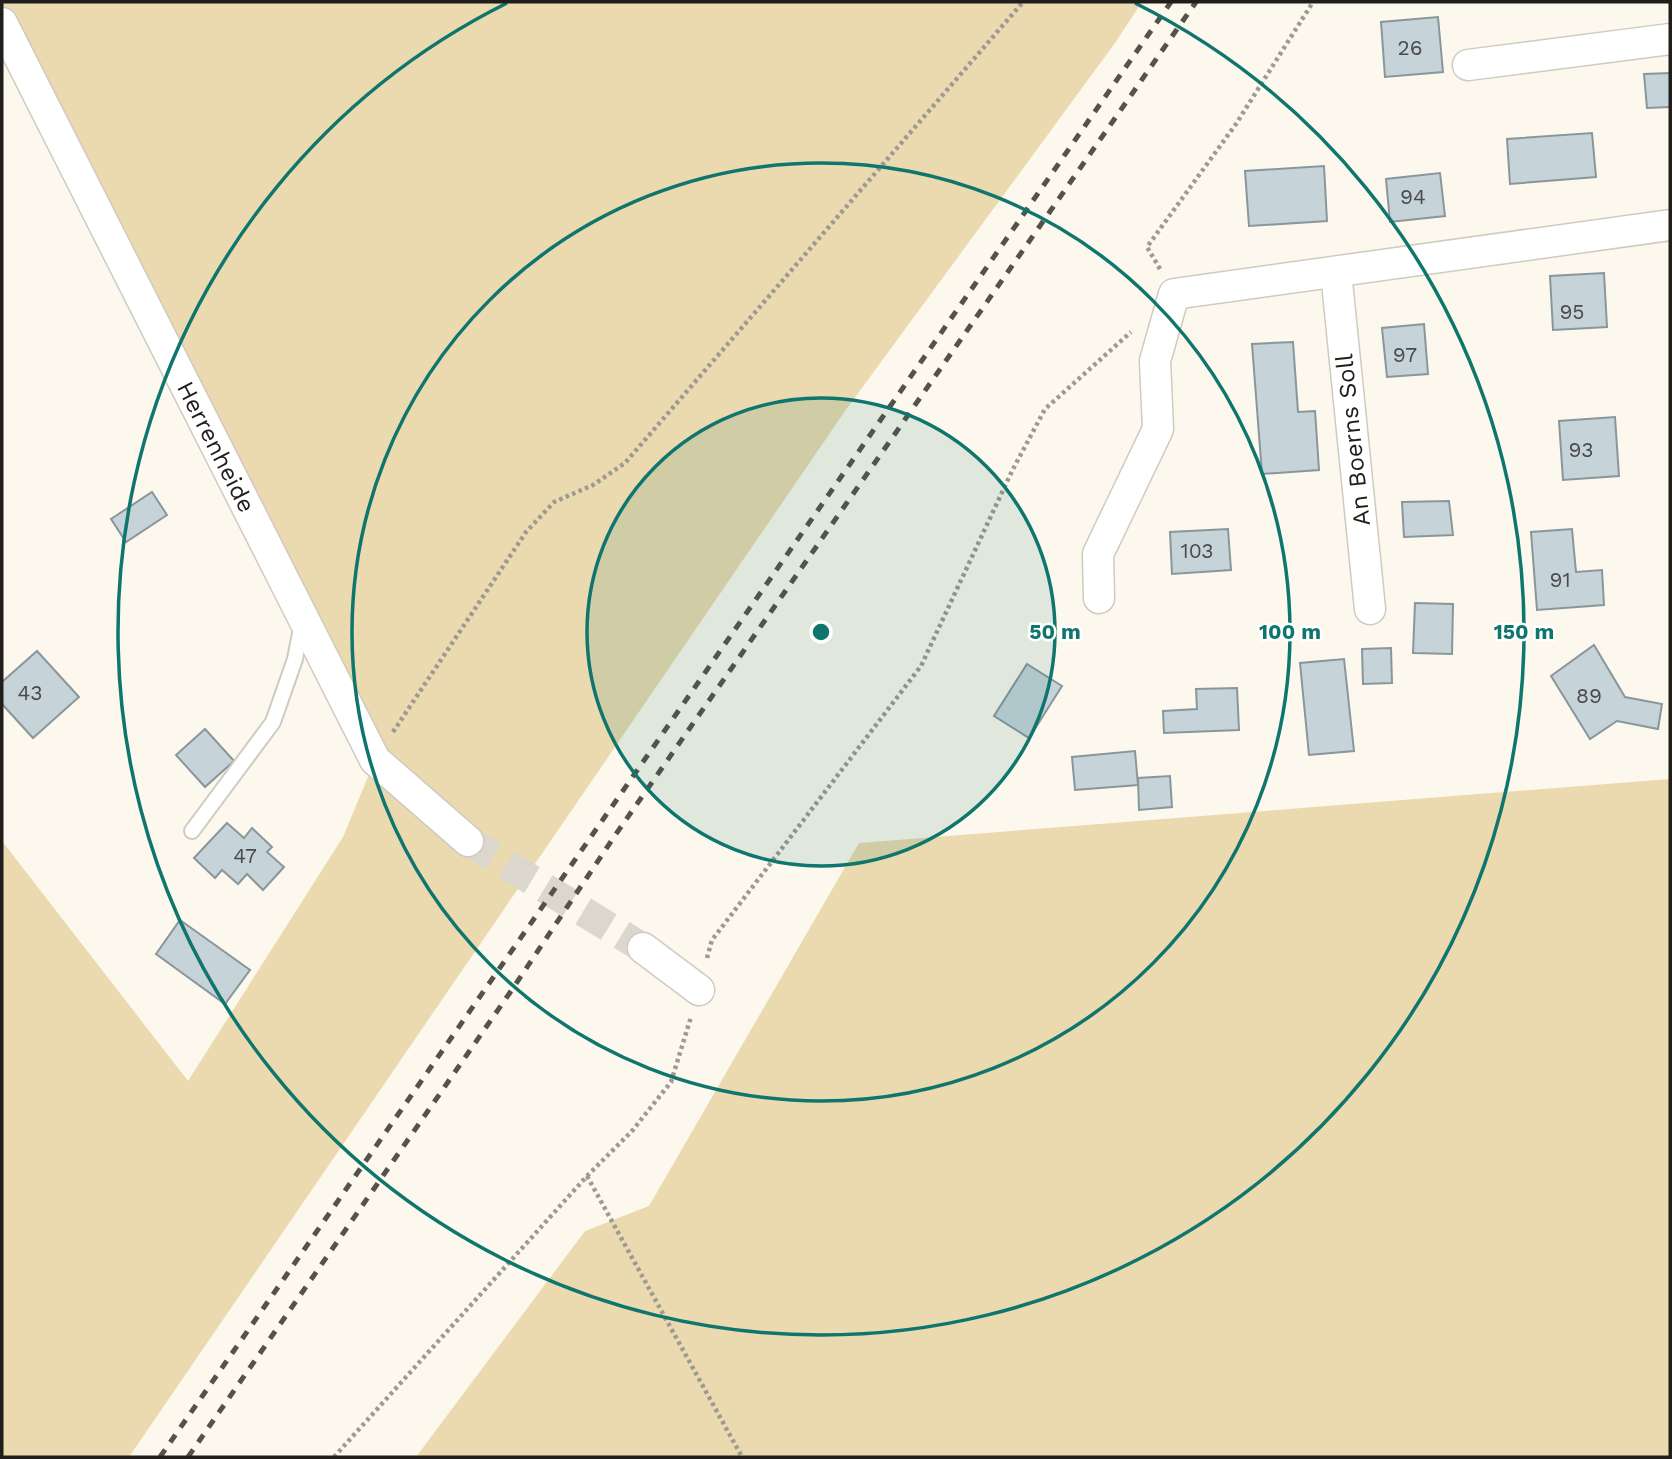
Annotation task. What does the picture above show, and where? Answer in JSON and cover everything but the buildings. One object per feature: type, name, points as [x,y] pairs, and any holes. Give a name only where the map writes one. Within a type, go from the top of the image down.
[{"type":"street","name":"Herrenheide","points":[[2,23],[375,760],[468,841]]},
{"type":"street","points":[[1468,65],[1670,39]]},
{"type":"street","points":[[1099,598],[1098,554],[1158,429],[1155,361],[1174,294],[1670,225],[1670,232]]},
{"type":"street","name":"An Boerns Soll","points":[[1336,272],[1370,609]]},
{"type":"street","points":[[643,948],[699,990]]},
{"type":"lane","points":[[192,831],[273,722],[295,659],[303,618]]},
{"type":"path","points":[[375,760],[526,532],[554,502],[593,485],[625,463],[1023,2]]},
{"type":"path","points":[[1174,294],[1147,247],[1236,124],[1313,2]]},
{"type":"path","points":[[334,1457],[587,1176],[632,1131],[671,1082],[712,940],[921,666],[1012,471],[1045,409],[1134,329]]},
{"type":"path","points":[[587,1176],[742,1457]]},
{"type":"shaded area","points":[[2,2],[1142,2],[1115,43],[845,411],[129,1457],[2,1457],[2,841],[188,1081],[343,837],[375,760],[2,23]]},
{"type":"shaded area","points":[[1670,779],[1670,1457],[416,1457],[585,1231],[649,1206],[859,843]]},
{"type":"tunnel","points":[[468,841],[643,948]]},
{"type":"railway","points":[[160,1457],[1171,2]]},
{"type":"railway","points":[[188,1457],[509,994],[616,834],[1196,2]]}]
